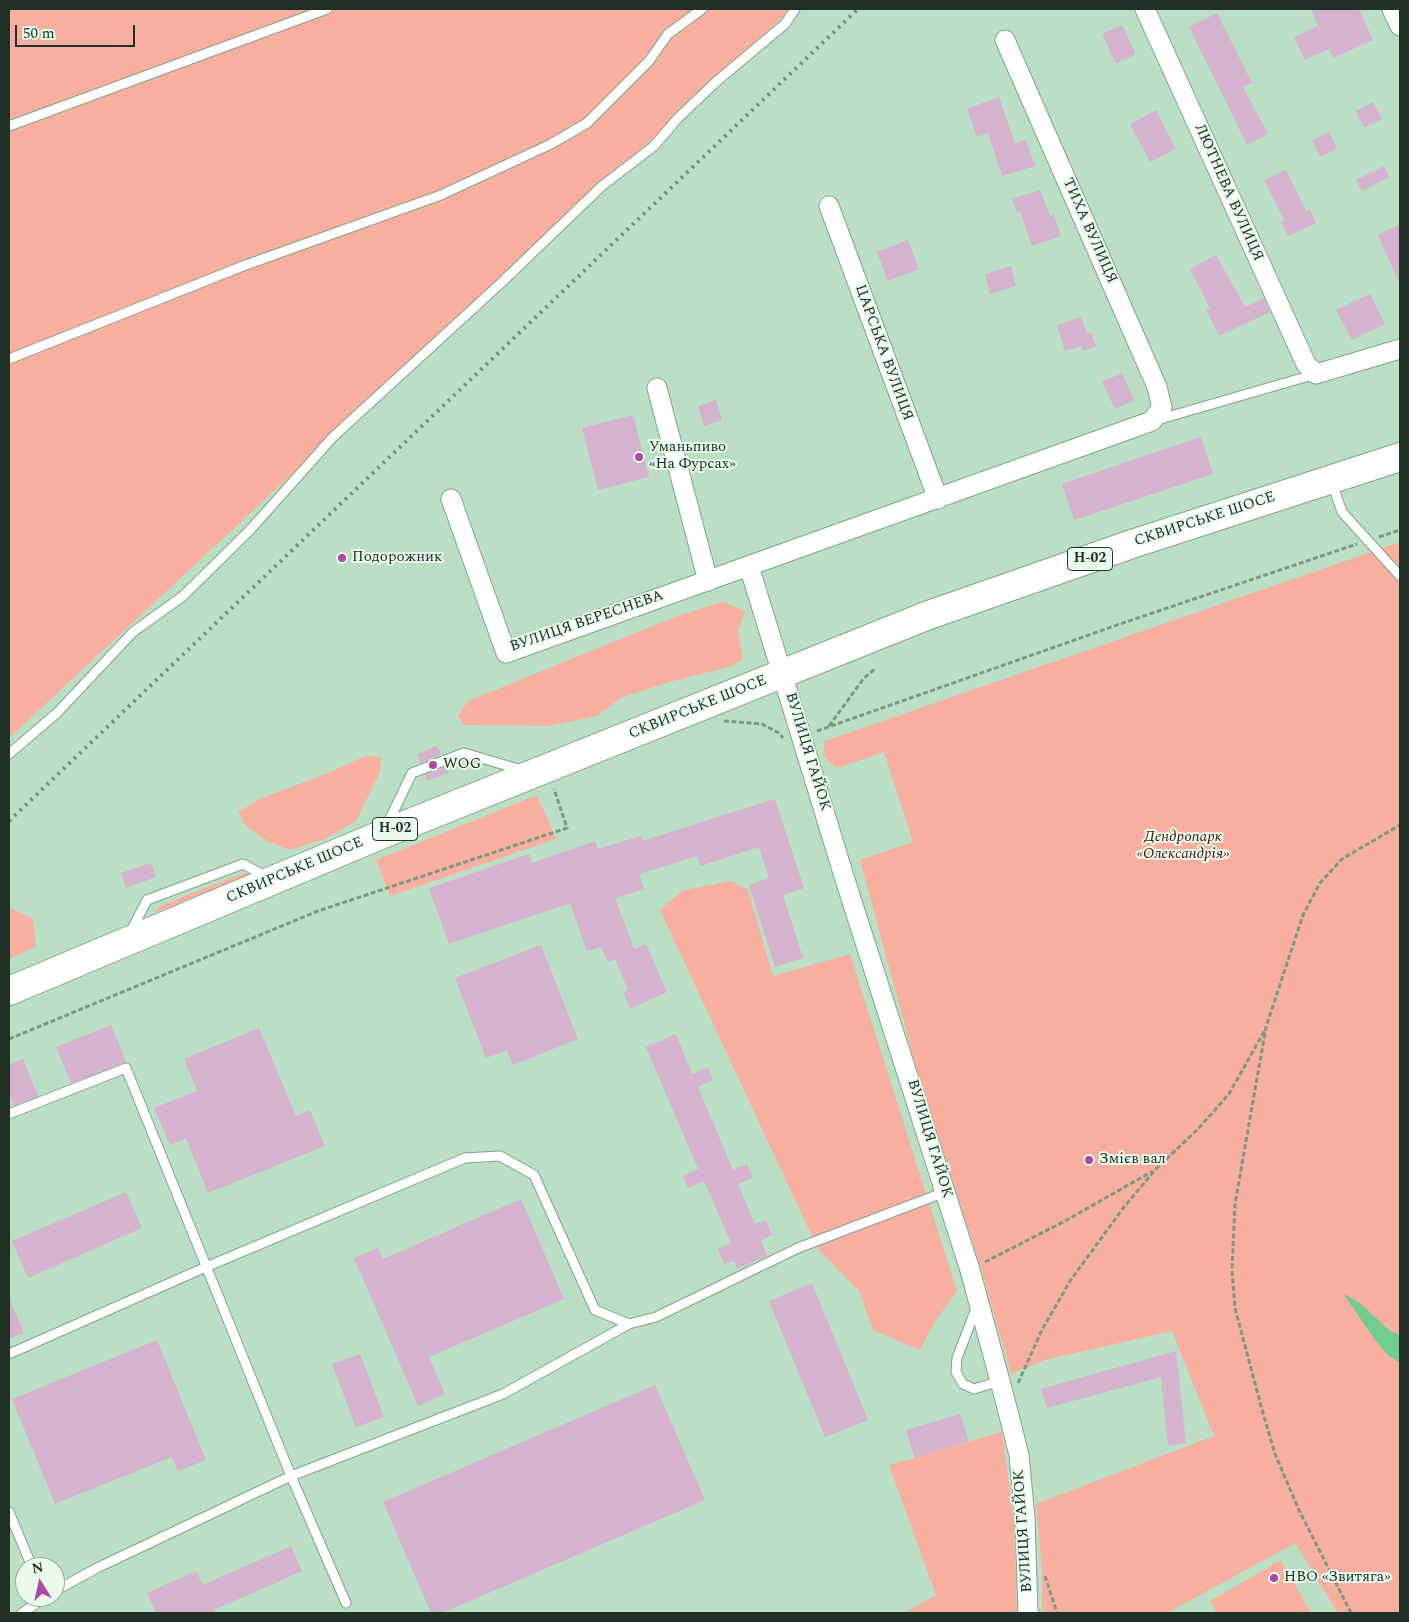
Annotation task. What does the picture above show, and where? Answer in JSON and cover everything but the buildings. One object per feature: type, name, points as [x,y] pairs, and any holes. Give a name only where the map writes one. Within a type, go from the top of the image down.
[{"type":"main road","name":"СКВИРСЬКЕ ШОСЕ","points":[[9,991],[125,944],[383,834],[926,616],[1048,573],[1400,457]]},
{"type":"street","name":"ЛЮТНЕВА ВУЛИЦЯ","points":[[1145,9],[1306,364],[1316,374]]},
{"type":"street","points":[[1392,9],[1400,26]]},
{"type":"street","name":"ТИХА ВУЛИЦЯ","points":[[1006,40],[1158,387],[1162,406],[1152,421]]},
{"type":"street","name":"ЦАРСЬКА ВУЛИЦЯ","points":[[829,206],[938,499]]},
{"type":"street","points":[[1316,374],[1400,349]]},
{"type":"street","points":[[657,388],[708,581],[1152,421]]},
{"type":"street","name":"ВУЛИЦЯ ВЕРЕСНЕВА","points":[[451,499],[506,653],[708,581]]},
{"type":"street","name":"ВУЛИЦЯ ГАЙОК","points":[[749,566],[784,673],[847,886],[970,1270],[978,1301],[1008,1385],[1019,1455],[1025,1518],[1028,1613]]},
{"type":"lane","points":[[9,126],[327,9]]},
{"type":"lane","points":[[9,359],[243,266],[440,195],[551,144],[587,123],[649,61],[668,34],[702,9]]},
{"type":"lane","points":[[9,754],[57,713],[133,632],[183,596],[250,530],[333,437],[501,283],[602,186],[654,146],[678,118],[717,81],[785,24],[795,9]]},
{"type":"lane","points":[[1152,421],[1316,374]]},
{"type":"lane","points":[[1331,479],[1342,512],[1400,576]]},
{"type":"lane","points":[[383,834],[412,773],[417,771],[464,753],[534,774]]},
{"type":"lane","points":[[9,1114],[126,1068],[291,1476],[346,1603]]},
{"type":"lane","points":[[9,1354],[206,1267],[465,1158],[500,1156],[534,1175],[596,1310],[629,1324]]},
{"type":"lane","points":[[65,1586],[97,1568],[291,1476],[503,1394],[629,1324],[656,1317],[798,1248],[945,1192]]},
{"type":"lane","points":[[978,1301],[957,1358],[956,1372],[963,1384],[974,1389],[1008,1385]]},
{"type":"lane","points":[[9,1512],[28,1557]]},
{"type":"path","points":[[875,669],[868,673],[829,726],[1120,624],[1400,530]]},
{"type":"path","points":[[718,720],[762,724],[779,733],[786,743]]},
{"type":"path","points":[[9,1039],[318,911],[567,828],[554,789],[562,785]]},
{"type":"path","points":[[1351,1613],[1298,1508],[1275,1454],[1234,1308],[1232,1270],[1235,1204],[1266,1028],[1303,915],[1320,883],[1342,859],[1400,825]]},
{"type":"path","points":[[1008,1385],[1070,1281],[1124,1208],[1156,1169],[1198,1129],[1229,1094],[1266,1028]]},
{"type":"path","points":[[970,1270],[1065,1221],[1156,1169]]},
{"type":"path","points":[[1045,1575],[1057,1613]]},
{"type":"green space","points":[[9,9],[791,9],[9,738]]},
{"type":"green space","name":"Дендропарк «Олександрія»","points":[[1400,542],[1400,1613],[1338,1613],[1295,1543],[1167,1613],[1042,1613],[1042,1566],[1036,1504],[1214,1436],[1172,1331],[1044,1360],[1011,1374],[982,1272],[918,1074],[860,860],[913,842],[884,752],[837,768],[823,756],[825,741]]},
{"type":"green space","points":[[723,602],[745,611],[738,631],[743,659],[732,666],[669,682],[621,698],[597,716],[548,726],[464,725],[458,716],[468,701],[680,615]]},
{"type":"green space","points":[[365,756],[381,757],[380,772],[356,821],[325,839],[290,850],[266,841],[246,826],[238,812],[262,798],[326,774]]},
{"type":"green space","points":[[537,795],[556,839],[390,896],[376,860]]},
{"type":"green space","points":[[244,873],[251,875],[154,913],[160,906]]},
{"type":"green space","points":[[731,881],[748,890],[773,976],[850,954],[957,1291],[934,1323],[920,1350],[873,1330],[859,1291],[818,1249],[660,910],[682,891]]},
{"type":"green space","points":[[9,907],[33,919],[36,946],[9,959]]},
{"type":"green space","points":[[1002,1432],[1014,1520],[1017,1613],[904,1613],[936,1595],[889,1465]]},
{"type":"green space","points":[[1281,1560],[1311,1613],[1217,1613],[1210,1601]]},
{"type":"shaded area","points":[[1343,1293],[1360,1303],[1390,1331],[1400,1335],[1400,1363],[1388,1355],[1375,1340]]},
{"type":"railway","points":[[9,821],[858,9]]},
{"type":"place","name":"Уманьпиво «На Фурсах»","points":[[639,457]]},
{"type":"place","name":"Подорожник","points":[[342,558]]},
{"type":"place","name":"WOG","points":[[433,765]]},
{"type":"place","name":"Змієв вал","points":[[1089,1160]]},
{"type":"place","name":"НВО «Звитяга»","points":[[1274,1578]]}]
